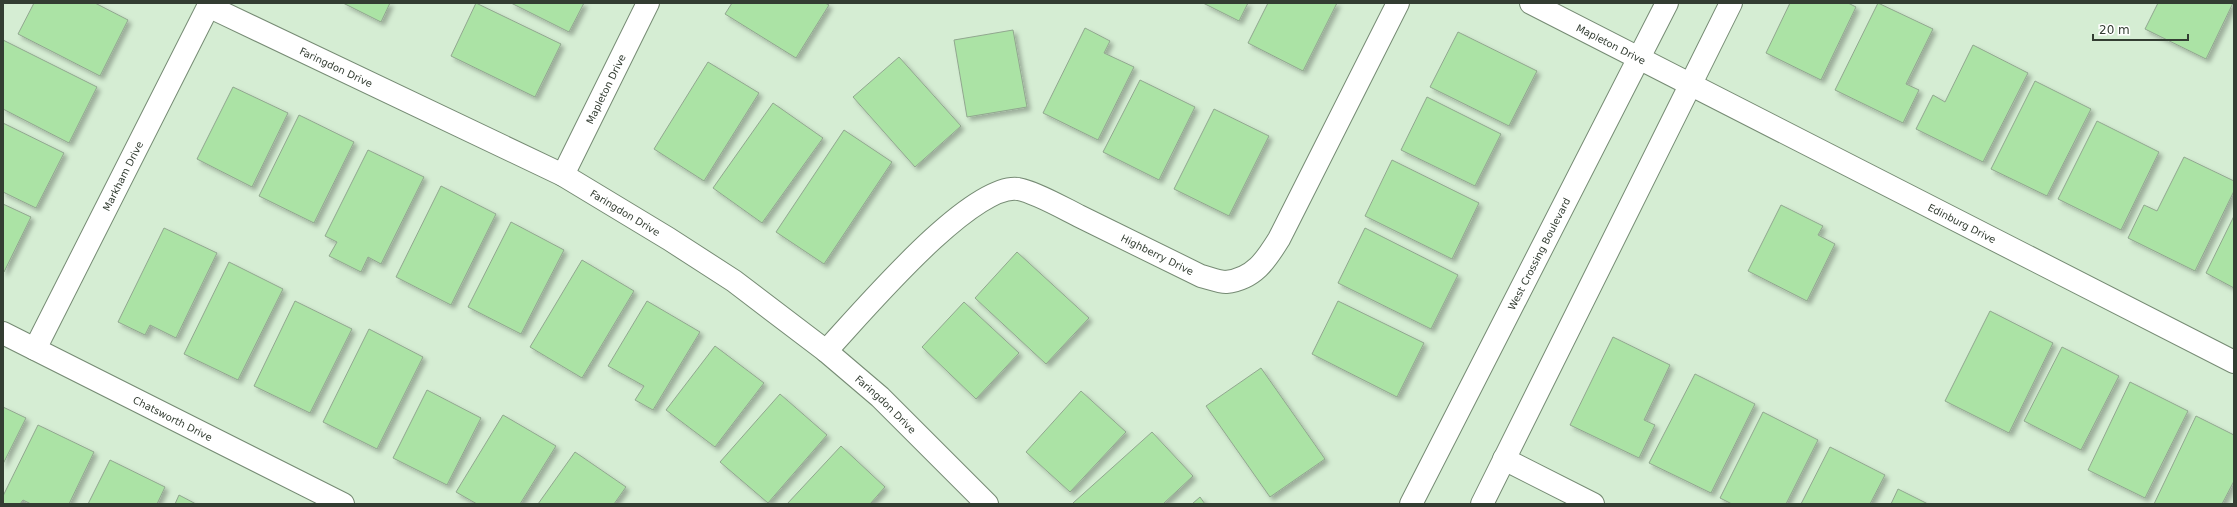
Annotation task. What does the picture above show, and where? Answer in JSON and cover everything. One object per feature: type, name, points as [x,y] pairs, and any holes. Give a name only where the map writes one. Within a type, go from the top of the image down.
[{"type":"street","name":"Mapleton Drive","points":[[563,175],[648,3]]},
{"type":"street","name":"Highberry Drive","points":[[826,351],[925,246],[967,211],[996,192],[1017,189],[1050,202],[1202,276],[1225,282],[1248,275],[1264,264],[1279,239],[1398,3]]},
{"type":"street","name":"Mapleton Drive","points":[[1531,3],[1690,86]]},
{"type":"street","name":"West Crossing Boulevard","points":[[1411,504],[1667,3]]},
{"type":"street","points":[[1482,504],[1731,3]]},
{"type":"street","name":"Faringdon Drive","points":[[209,5],[563,175],[734,281],[826,351],[880,397],[987,504]]},
{"type":"street","name":"Markham Drive","points":[[35,349],[209,5]]},
{"type":"street","name":"Edinburg Drive","points":[[1690,86],[2234,362]]},
{"type":"street","name":"Chatsworth Drive","points":[[3,333],[343,504]]},
{"type":"street","points":[[1504,459],[1592,504]]},
{"type":"building","points":[[34,3],[95,3],[128,20],[100,76],[18,34]]},
{"type":"building","points":[[343,3],[390,3],[381,22]]},
{"type":"building","points":[[476,3],[561,44],[535,97],[451,56]]},
{"type":"building","points":[[511,3],[584,3],[569,32]]},
{"type":"building","points":[[732,3],[825,3],[829,5],[796,58],[725,14]]},
{"type":"building","points":[[1203,3],[1248,3],[1239,21]]},
{"type":"building","points":[[1268,3],[1337,3],[1303,71],[1248,43]]},
{"type":"building","points":[[1790,3],[1848,3],[1856,7],[1821,80],[1766,53]]},
{"type":"building","points":[[1878,3],[1933,29],[1906,84],[1919,90],[1903,123],[1835,90]]},
{"type":"building","points":[[2158,3],[2233,3],[2206,59],[2145,29]]},
{"type":"building","points":[[1085,28],[1110,41],[1104,53],[1134,67],[1098,140],[1043,113]]},
{"type":"building","points":[[1013,30],[1027,107],[967,117],[954,40]]},
{"type":"building","points":[[1458,32],[1537,71],[1509,126],[1430,87]]},
{"type":"building","points":[[3,40],[97,87],[69,143],[3,109]]},
{"type":"building","points":[[1973,45],[2028,73],[1983,162],[1916,129],[1933,95],[1945,102]]},
{"type":"building","points":[[899,57],[961,126],[915,167],[853,97]]},
{"type":"building","points":[[708,62],[759,93],[704,181],[654,149]]},
{"type":"building","points":[[1140,80],[1195,107],[1159,180],[1103,152]]},
{"type":"building","points":[[2035,81],[2091,109],[2047,196],[1991,169]]},
{"type":"building","points":[[233,87],[288,113],[252,187],[197,159]]},
{"type":"building","points":[[1427,97],[1501,134],[1475,186],[1401,150]]},
{"type":"building","points":[[773,103],[823,138],[762,223],[713,188]]},
{"type":"building","points":[[1214,109],[1269,136],[1229,216],[1174,189]]},
{"type":"building","points":[[299,115],[354,142],[314,223],[259,196]]},
{"type":"building","points":[[2097,121],[2159,152],[2121,230],[2058,199]]},
{"type":"building","points":[[3,123],[64,153],[36,208],[3,192]]},
{"type":"building","points":[[844,130],[892,162],[824,264],[776,232]]},
{"type":"building","points":[[368,150],[424,177],[381,264],[368,257],[361,272],[329,256],[337,242],[325,236]]},
{"type":"building","points":[[2184,157],[2234,181],[2234,191],[2195,271],[2128,238],[2144,205],[2157,211]]},
{"type":"building","points":[[1392,160],[1479,203],[1452,259],[1365,216]]},
{"type":"building","points":[[441,186],[496,214],[451,305],[396,277]]},
{"type":"building","points":[[3,204],[31,217],[4,272],[3,272]]},
{"type":"building","points":[[1781,205],[1823,226],[1818,235],[1835,244],[1807,301],[1748,271]]},
{"type":"building","points":[[2234,216],[2234,288],[2206,273]]},
{"type":"building","points":[[511,222],[564,250],[521,334],[468,307]]},
{"type":"building","points":[[164,228],[217,253],[176,338],[150,325],[145,335],[118,322]]},
{"type":"building","points":[[1365,228],[1458,275],[1431,329],[1338,283]]},
{"type":"building","points":[[1017,252],[1089,318],[1046,364],[975,298]]},
{"type":"building","points":[[582,260],[634,291],[582,378],[530,347]]},
{"type":"building","points":[[229,262],[283,289],[238,380],[184,354]]},
{"type":"building","points":[[295,301],[352,329],[310,413],[254,386]]},
{"type":"building","points":[[647,301],[700,332],[653,410],[635,400],[644,386],[608,366]]},
{"type":"building","points":[[1338,301],[1424,343],[1397,397],[1312,354]]},
{"type":"building","points":[[964,302],[1019,353],[976,399],[922,347]]},
{"type":"building","points":[[1990,311],[2053,343],[2009,433],[1945,401]]},
{"type":"building","points":[[369,329],[423,357],[377,449],[323,422]]},
{"type":"building","points":[[1613,337],[1670,365],[1644,420],[1655,425],[1639,458],[1570,425]]},
{"type":"building","points":[[715,346],[764,383],[715,447],[666,410]]},
{"type":"building","points":[[2062,347],[2119,376],[2081,450],[2024,421]]},
{"type":"building","points":[[1261,368],[1325,459],[1270,497],[1206,406]]},
{"type":"building","points":[[1695,374],[1755,404],[1711,493],[1649,463]]},
{"type":"building","points":[[2130,382],[2188,411],[2145,498],[2088,470]]},
{"type":"building","points":[[427,390],[481,418],[447,485],[393,458]]},
{"type":"building","points":[[1081,391],[1126,432],[1070,492],[1026,452]]},
{"type":"building","points":[[780,394],[827,435],[768,503],[720,462]]},
{"type":"building","points":[[3,407],[26,418],[3,464]]},
{"type":"building","points":[[1763,412],[1818,440],[1786,504],[1732,504],[1720,498]]},
{"type":"building","points":[[503,415],[556,446],[520,504],[477,504],[456,492]]},
{"type":"building","points":[[2196,416],[2234,435],[2234,481],[2222,504],[2154,504]]},
{"type":"building","points":[[38,425],[94,452],[69,504],[31,504],[23,500],[20,504],[3,504],[3,496]]},
{"type":"building","points":[[1152,432],[1193,476],[1163,504],[1073,503]]},
{"type":"building","points":[[841,446],[885,487],[870,504],[787,504]]},
{"type":"building","points":[[1830,447],[1885,475],[1870,504],[1801,504]]},
{"type":"building","points":[[575,452],[626,487],[614,504],[538,504]]},
{"type":"building","points":[[110,460],[165,487],[157,504],[88,504]]},
{"type":"building","points":[[1898,489],[1928,504],[1891,504]]},
{"type":"building","points":[[179,495],[196,504],[175,504]]},
{"type":"building","points":[[1200,497],[1205,504],[1192,504]]}]
